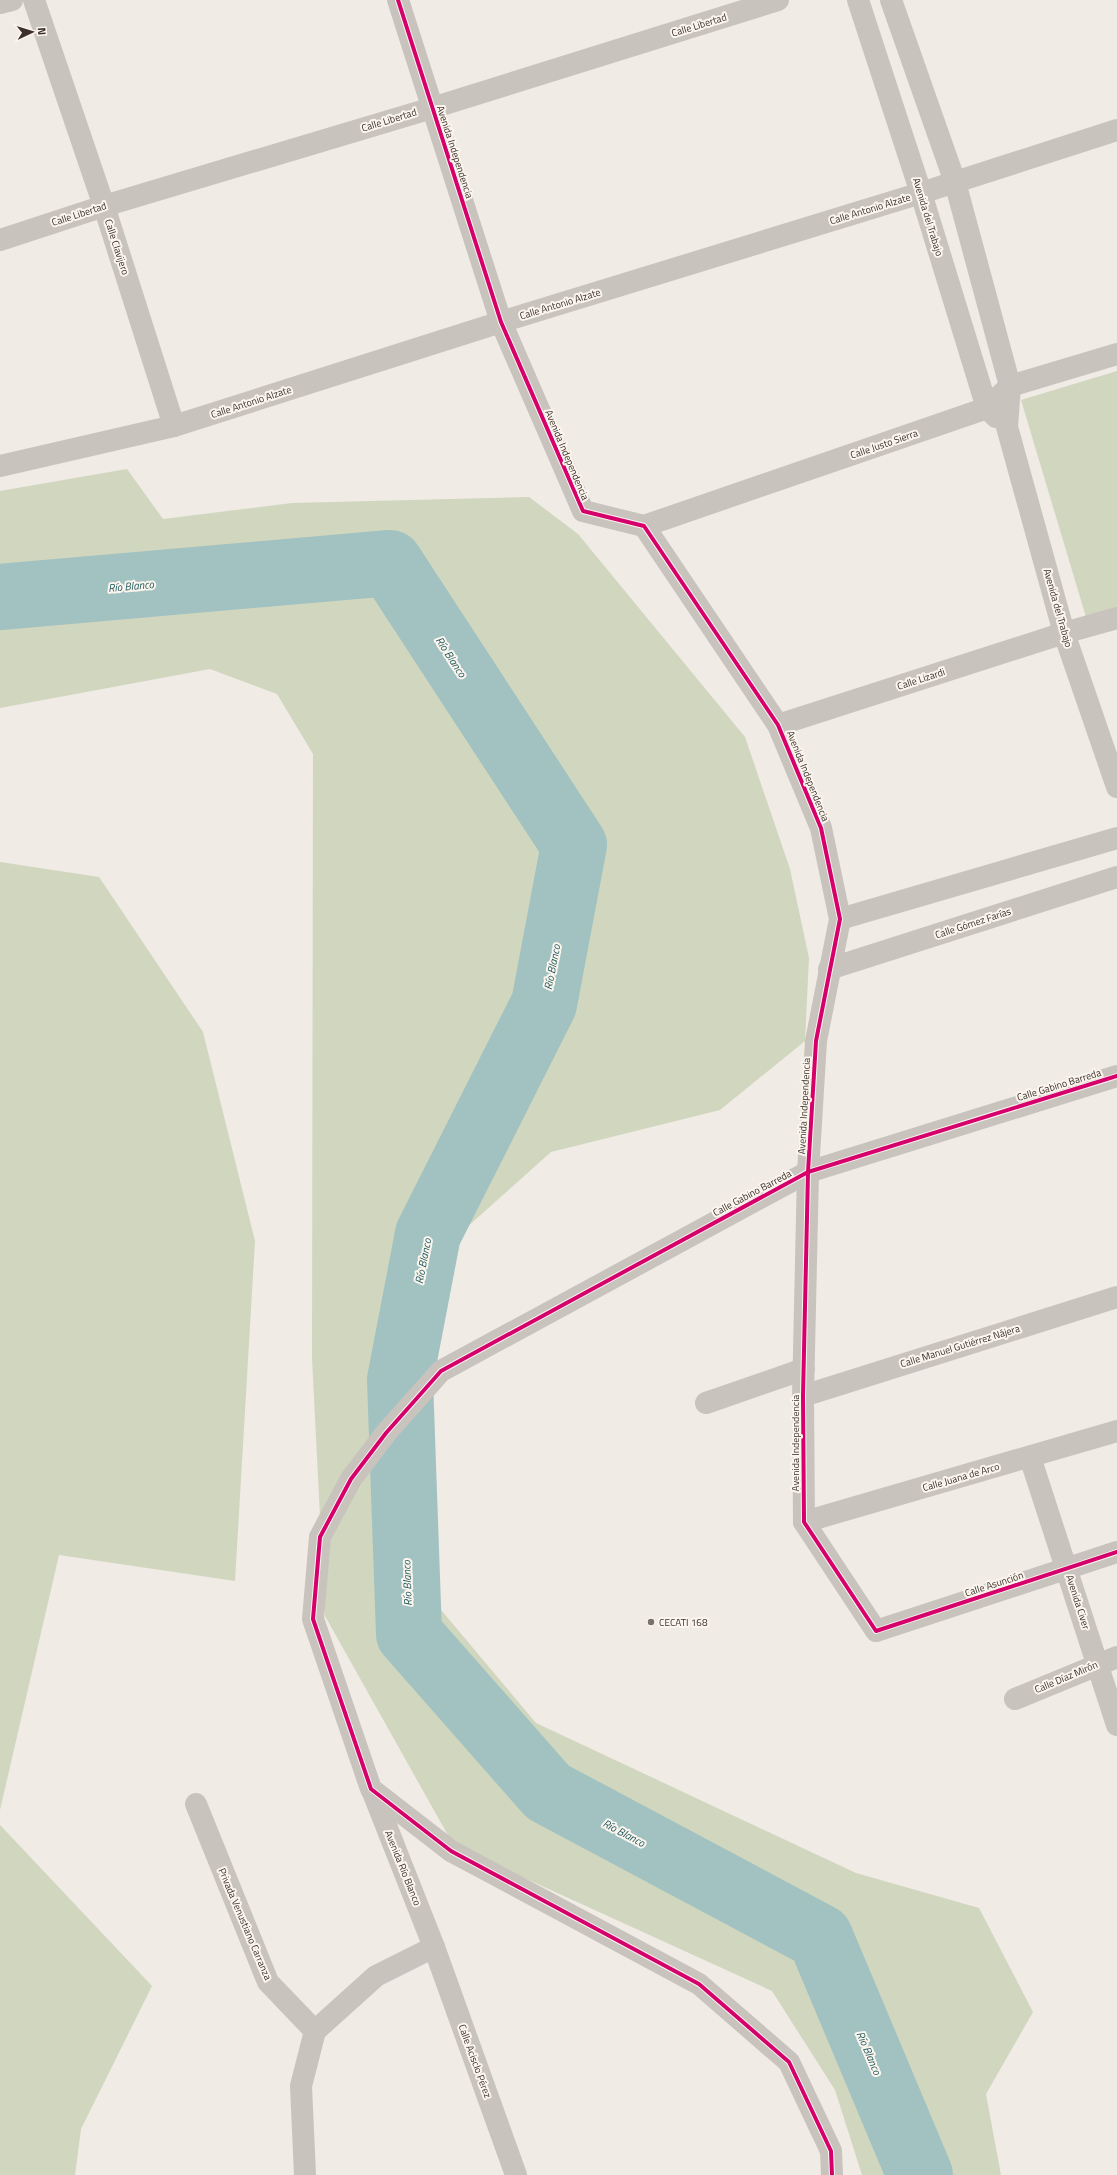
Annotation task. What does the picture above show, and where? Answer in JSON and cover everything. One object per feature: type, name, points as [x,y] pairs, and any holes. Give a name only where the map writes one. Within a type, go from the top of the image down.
[{"type":"street","points":[[0,3],[12,0]]},
{"type":"street","name":"Calle Clavijero","points":[[34,0],[104,206],[174,426]]},
{"type":"street","name":"Avenida Independencia","points":[[398,0],[501,322],[583,511],[644,526],[778,725],[821,828],[840,919],[816,1041],[808,1172],[803,1396],[804,1522]]},
{"type":"street","name":"Calle Libertad","points":[[0,240],[104,206],[432,108],[778,0]]},
{"type":"street","name":"Avenida del Trabajo","points":[[858,0],[921,194],[987,408],[1007,427]]},
{"type":"street","name":"Avenida del Trabajo","points":[[891,0],[955,182],[1010,386],[1007,427],[1064,633],[1117,787]]},
{"type":"street","name":"Calle Antonio Alzate","points":[[0,466],[174,426],[501,322],[921,194],[1117,130]]},
{"type":"street","name":"Calle Justo Sierra","points":[[644,526],[987,408],[1010,386],[1117,354]]},
{"type":"street","points":[[1064,633],[1117,618]]},
{"type":"street","name":"Calle Lizardi","points":[[778,725],[1064,633]]},
{"type":"street","points":[[840,919],[1117,838]]},
{"type":"street","name":"Calle Gómez Farías","points":[[829,969],[1117,878]]},
{"type":"street","name":"Calle Gabino Barreda","points":[[386,1433],[441,1371],[808,1172],[1117,1076]]},
{"type":"street","name":"Calle Manuel Gutiérrez Nájera","points":[[803,1396],[1117,1297]]},
{"type":"street","points":[[706,1403],[804,1370]]},
{"type":"street","name":"Calle Juana de Arco","points":[[804,1522],[1117,1431]]},
{"type":"street","name":"Avenida Río Blanco","points":[[386,1433],[351,1479],[320,1537],[313,1620],[371,1789],[434,1947]]},
{"type":"street","name":"Avenida Civer","points":[[1030,1457],[1067,1568],[1107,1660],[1117,1725]]},
{"type":"street","name":"Calle Asunción","points":[[804,1522],[876,1631],[1117,1552]]},
{"type":"street","name":"Calle Díaz Mirón","points":[[1015,1699],[1107,1660]]},
{"type":"street","points":[[371,1789],[451,1851],[699,1984],[789,2062],[831,2151],[832,2175]]},
{"type":"street","name":"Privada Venustiano Carranza","points":[[196,1804],[268,1982],[315,2031]]},
{"type":"street","points":[[305,2175],[301,2086],[315,2031],[376,1976],[434,1947]]},
{"type":"street","name":"Calle Acisclo Pérez","points":[[434,1947],[516,2175]]},
{"type":"green space","points":[[1117,371],[1117,608],[1086,617],[1021,400]]},
{"type":"green space","points":[[127,469],[163,519],[292,503],[529,497],[578,534],[745,737],[790,869],[809,958],[805,1041],[720,1110],[551,1152],[457,1236],[400,1456],[426,1592],[536,1723],[856,1873],[979,1908],[1033,2012],[986,2094],[1001,2175],[862,2175],[835,2090],[772,1991],[454,1846],[325,1616],[312,1358],[313,754],[277,694],[210,669],[0,708],[0,491]]},
{"type":"green space","points":[[0,862],[99,877],[203,1032],[255,1241],[235,1581],[59,1555],[0,1810]]},
{"type":"green space","points":[[0,1825],[152,1986],[81,2129],[75,2175],[0,2175]]},
{"type":"waterway","name":"Río Blanco","points":[[0,597],[390,563],[574,845],[544,1004],[428,1234],[400,1380],[409,1634],[548,1792],[820,1937],[920,2175]]},
{"type":"cycle path","points":[[398,0],[501,322],[583,511],[644,526],[778,725],[821,828],[840,919],[816,1041],[808,1172],[803,1396],[804,1522],[876,1631],[1117,1552]]},
{"type":"cycle path","points":[[832,2175],[831,2151],[789,2062],[699,1984],[451,1851],[371,1789],[313,1619],[320,1537],[351,1479],[386,1433],[441,1371],[808,1172],[1117,1076]]},
{"type":"place","name":"CECATI 168","points":[[651,1622]]}]
